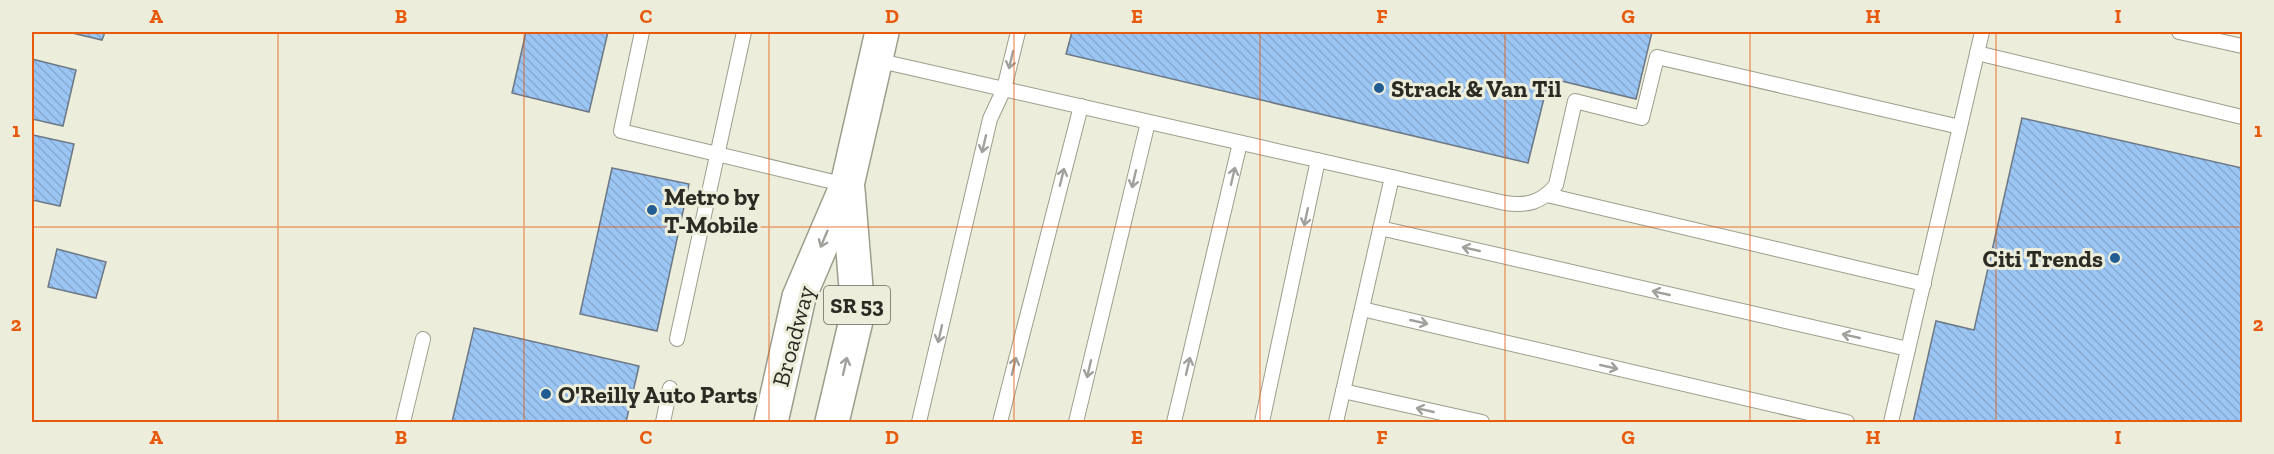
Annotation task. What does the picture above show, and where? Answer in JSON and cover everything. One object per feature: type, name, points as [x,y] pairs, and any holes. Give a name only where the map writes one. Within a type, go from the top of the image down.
[{"type":"main road","name":"Broadway","points":[[771,423],[799,297],[847,185],[879,46]]},
{"type":"main road","name":"Broadway","points":[[832,423],[858,312],[847,185]]},
{"type":"lane","points":[[642,32],[621,131],[847,185]]},
{"type":"lane","points":[[677,339],[744,32]]},
{"type":"lane","points":[[919,423],[990,119],[1004,89],[1018,32]]},
{"type":"lane","points":[[1891,423],[1982,32]]},
{"type":"lane","points":[[2179,32],[2242,46]]},
{"type":"lane","points":[[879,46],[1004,89],[1521,206],[1536,202],[1556,185],[1575,101],[1642,118],[1657,57],[1960,127]]},
{"type":"lane","points":[[1977,53],[2242,117]]},
{"type":"lane","points":[[1000,423],[1080,106]]},
{"type":"lane","points":[[1076,423],[1148,122]]},
{"type":"lane","points":[[1174,423],[1240,143]]},
{"type":"lane","points":[[1262,423],[1318,160]]},
{"type":"lane","points":[[1336,423],[1392,177]]},
{"type":"lane","points":[[1547,195],[1923,284]]},
{"type":"lane","points":[[1380,228],[1908,349]]},
{"type":"lane","points":[[1362,309],[1847,423]]},
{"type":"lane","points":[[403,423],[423,339]]},
{"type":"lane","points":[[663,423],[670,388]]},
{"type":"lane","points":[[1343,391],[1482,423]]},
{"type":"building","points":[[68,32],[105,32],[102,40]]},
{"type":"building","points":[[526,32],[608,32],[589,112],[512,93]]},
{"type":"building","name":"Strack & Van Til","points":[[1072,32],[1652,32],[1636,99],[1549,78],[1528,163],[1066,54]]},
{"type":"building","points":[[32,59],[76,70],[63,126],[32,119]]},
{"type":"building","points":[[2022,118],[2242,168],[2242,422],[1913,422],[1936,321],[1974,330]]},
{"type":"building","points":[[33,135],[74,144],[60,206],[32,200]]},
{"type":"building","points":[[612,168],[689,184],[657,331],[580,314]]},
{"type":"building","points":[[57,249],[106,262],[96,298],[48,287]]},
{"type":"building","name":"O'Reilly Auto Parts","points":[[474,328],[639,366],[626,422],[452,422]]},
{"type":"place","name":"Strack & Van Til","points":[[1379,88]]},
{"type":"place","name":"Metro by T-Mobile","points":[[652,210]]},
{"type":"place","name":"Citi Trends","points":[[2115,258]]},
{"type":"place","name":"O'Reilly Auto Parts","points":[[546,394]]}]
